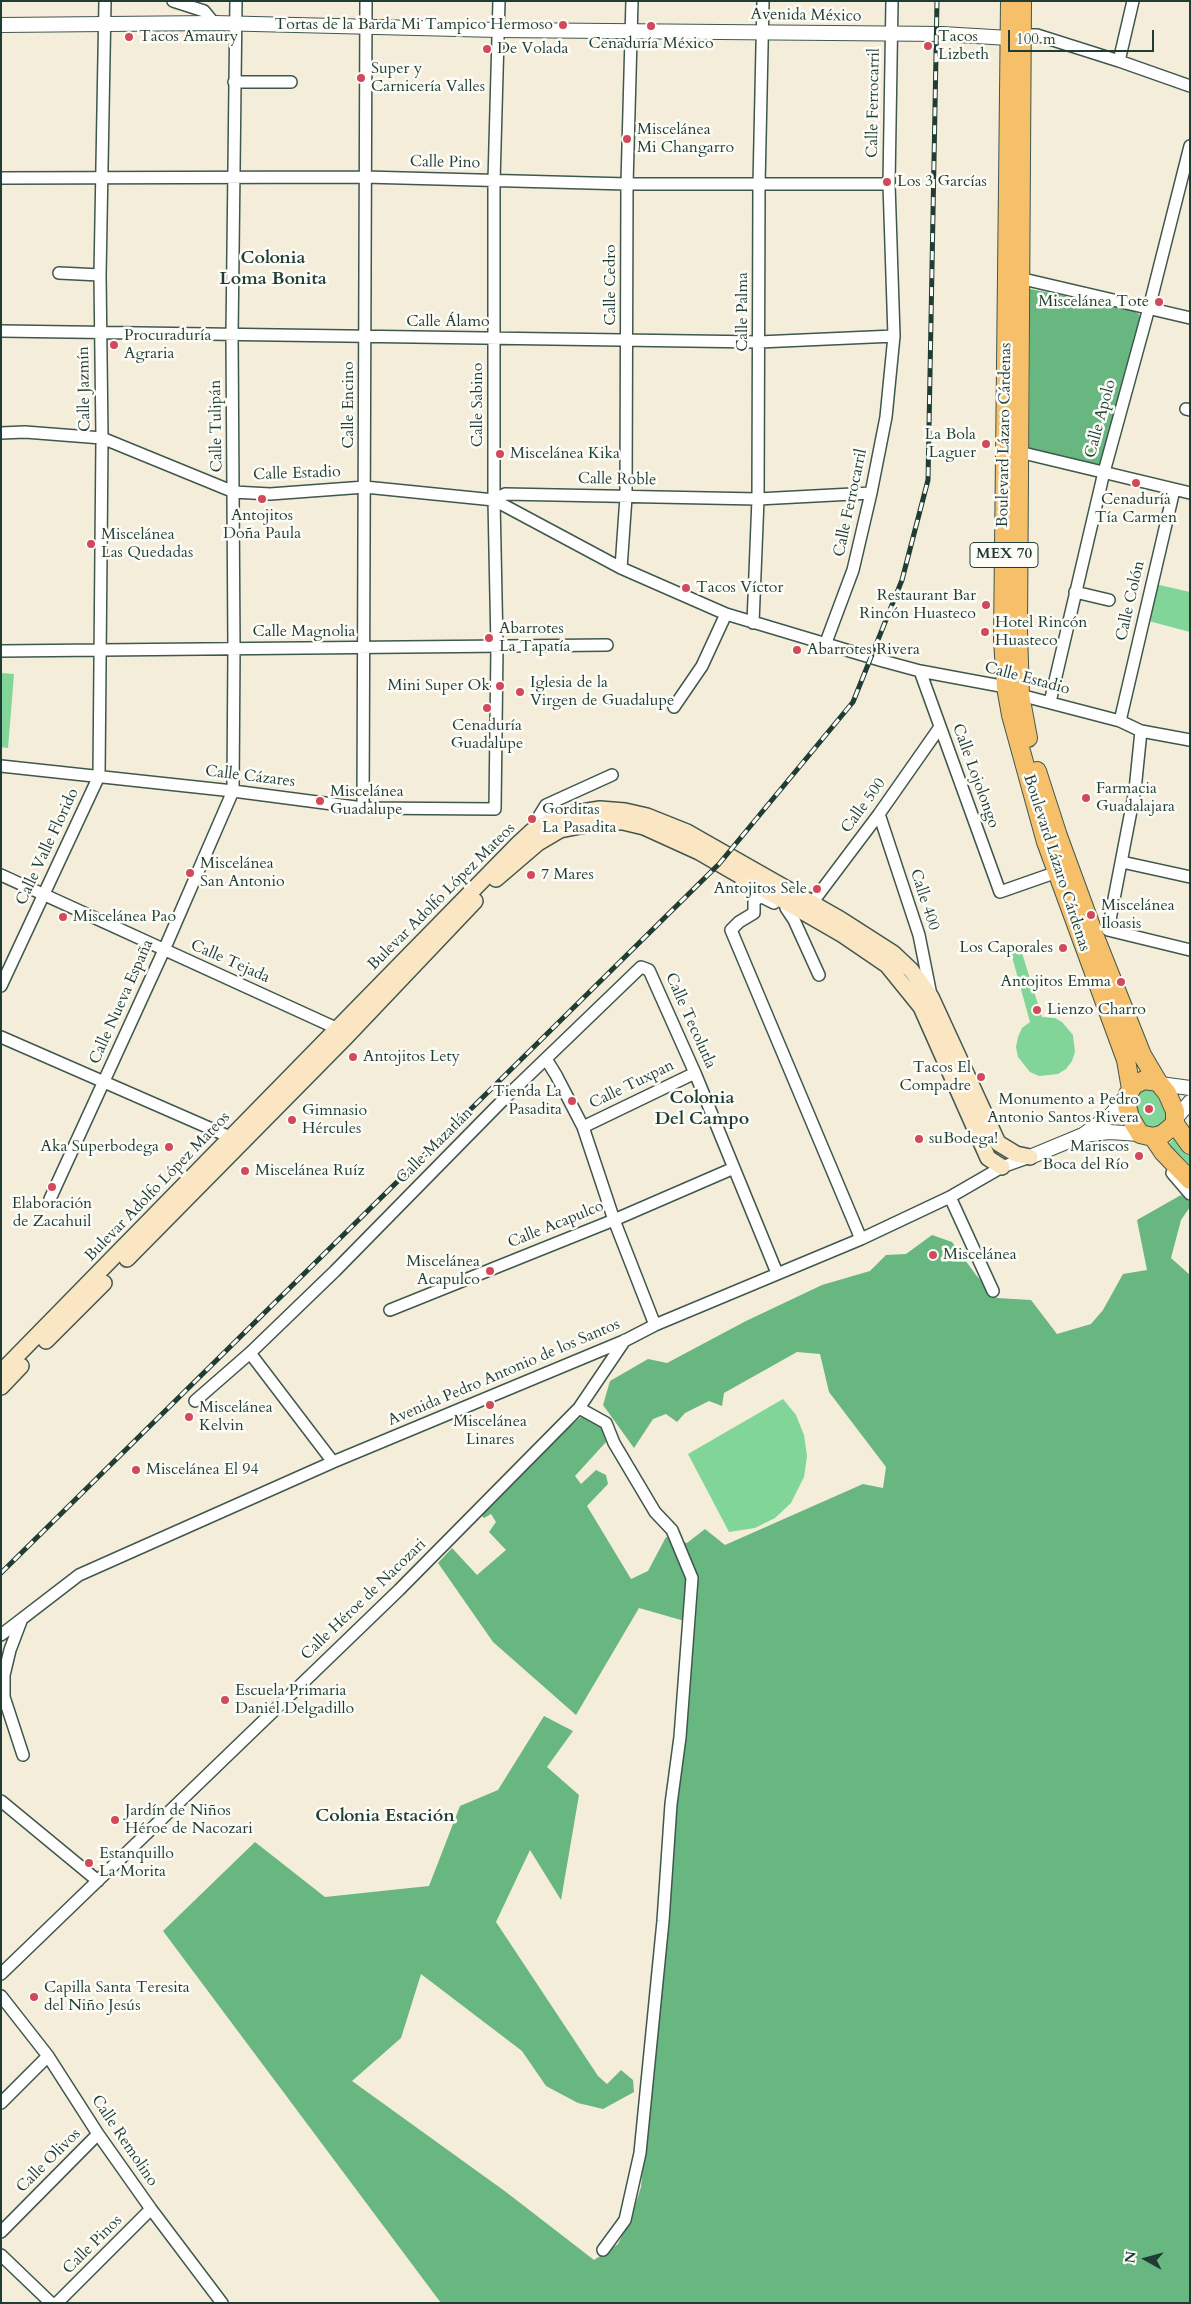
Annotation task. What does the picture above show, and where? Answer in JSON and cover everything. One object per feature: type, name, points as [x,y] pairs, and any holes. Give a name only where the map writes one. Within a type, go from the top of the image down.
[{"type":"main road","name":"Boulevard Lázaro Cárdenas","points":[[1010,1],[1016,36],[1020,278],[1018,631],[1011,715],[1026,776],[1046,842],[1126,1060],[1129,1092]]},
{"type":"main road","name":"Boulevard Lázaro Cárdenas","points":[[1022,1],[1016,36],[1003,639],[1013,691],[1058,836],[1102,933],[1142,1055],[1159,1083]]},
{"type":"main road","name":"Bulevar Adolfo López Mateos","points":[[1,1386],[6,1367],[230,1137],[341,1033],[476,885],[532,832],[548,822],[575,813],[600,809],[625,810],[647,816],[695,837],[812,903],[893,953],[911,970],[931,997],[998,1143],[1016,1154],[1030,1157]]},
{"type":"main road","name":"Bulevar Adolfo López Mateos","points":[[6,1367],[490,886],[538,843],[560,830],[601,822],[623,822],[644,827],[699,852],[787,907],[843,935],[887,965],[906,986],[921,1008],[988,1158],[1002,1167]]},
{"type":"main road","points":[[1129,1092],[1134,1085],[1144,1080],[1159,1083]]},
{"type":"main road","name":"MEX 70","points":[[1159,1083],[1171,1101],[1190,1144]]},
{"type":"main road","name":"MEX 70","points":[[1129,1092],[1126,1100],[1130,1117],[1190,1180]]},
{"type":"main road","points":[[1147,1136],[1163,1134],[1180,1122]]},
{"type":"street","name":"Calle Jazmín","points":[[99,776],[102,438],[100,275],[105,1]]},
{"type":"street","points":[[173,1],[204,11],[214,23]]},
{"type":"street","name":"Calle Tulipán","points":[[233,791],[234,492],[232,335],[236,1]]},
{"type":"street","name":"Calle Encino","points":[[363,808],[366,1]]},
{"type":"street","name":"Calle Sabino","points":[[495,809],[497,647],[494,500],[494,181],[500,1]]},
{"type":"street","name":"Calle Cedro","points":[[621,568],[626,497],[627,184],[632,1]]},
{"type":"street","name":"Calle Palma","points":[[753,622],[758,499],[759,185],[763,1]]},
{"type":"street","name":"Calle Ferrocarril","points":[[825,645],[852,570],[871,494],[886,417],[894,336],[889,184],[892,1]]},
{"type":"street","points":[[1119,61],[1133,1]]},
{"type":"street","name":"Avenida México","points":[[1,24],[214,23],[366,28],[1016,36]]},
{"type":"street","points":[[1016,36],[1037,35],[1190,86]]},
{"type":"street","points":[[234,82],[291,82]]},
{"type":"street","name":"Calle Apolo","points":[[1050,702],[1074,592],[1104,472],[1149,308],[1190,146]]},
{"type":"street","name":"Calle Pino","points":[[1,178],[234,179],[365,177],[627,184],[889,184]]},
{"type":"street","points":[[59,273],[100,275]]},
{"type":"street","points":[[1020,278],[1190,318]]},
{"type":"street","name":"Calle Álamo","points":[[1,332],[759,342],[894,336]]},
{"type":"street","name":"Calle Estadio","points":[[1,433],[25,432],[102,438],[234,492],[270,494],[365,487]]},
{"type":"street","points":[[1019,452],[1190,493]]},
{"type":"street","name":"Calle Roble","points":[[365,487],[408,490],[475,500],[494,500],[505,494],[758,499],[871,494]]},
{"type":"street","name":"Calle Colón","points":[[1120,721],[1174,490]]},
{"type":"street","points":[[494,500],[621,568],[726,614],[825,645]]},
{"type":"street","points":[[1074,592],[1109,600]]},
{"type":"street","points":[[674,707],[702,666],[726,614]]},
{"type":"street","name":"Calle Magnolia","points":[[1,651],[234,648],[364,649],[607,645]]},
{"type":"street","name":"Calle Estadio","points":[[825,645],[920,671],[1013,691],[1120,721],[1142,731],[1190,740]]},
{"type":"street","name":"Calle Lojolongo","points":[[920,671],[1000,892],[1057,872]]},
{"type":"street","name":"Calle 500","points":[[812,903],[879,814],[940,728]]},
{"type":"street","points":[[1142,731],[1135,790],[1122,862],[1102,933],[1190,950]]},
{"type":"street","name":"Calle Cázares","points":[[1,766],[233,791],[363,808],[495,809]]},
{"type":"street","points":[[532,832],[546,805],[612,775]]},
{"type":"street","name":"Calle Valle Florido","points":[[1,986],[42,894],[99,776]]},
{"type":"street","name":"Calle Nueva España","points":[[50,1199],[164,950],[233,791]]},
{"type":"street","name":"Calle 400","points":[[879,814],[919,935],[931,997]]},
{"type":"street","points":[[1122,862],[1190,877]]},
{"type":"street","name":"Calle Tejada","points":[[1,875],[341,1033]]},
{"type":"street","points":[[820,975],[787,907],[760,896],[754,902],[754,914],[739,922],[731,930],[861,1239]]},
{"type":"street","name":"Calle Tecolutla","points":[[546,1060],[641,967],[649,970],[695,1073],[777,1273]]},
{"type":"street","points":[[1,1037],[230,1137]]},
{"type":"street","points":[[546,1060],[556,1075],[583,1127],[614,1220],[655,1324]]},
{"type":"street","name":"Calle Mazatlán","points":[[250,1352],[335,1271],[428,1174],[546,1060]]},
{"type":"street","name":"Calle Tuxpan","points":[[583,1127],[695,1073]]},
{"type":"street","points":[[1159,1083],[1190,1088]]},
{"type":"street","points":[[1030,1157],[1084,1135],[1111,1115],[1129,1092]]},
{"type":"street","points":[[1180,1122],[1190,1102]]},
{"type":"street","points":[[1084,1135],[1108,1132],[1147,1136],[1190,1194]]},
{"type":"street","name":"Avenida Pedro Antonio de los Santos","points":[[1,1635],[79,1574],[333,1462],[626,1340],[655,1324],[861,1239],[950,1197],[1002,1167],[1030,1157]]},
{"type":"street","name":"Calle Acapulco","points":[[390,1310],[614,1220],[734,1168]]},
{"type":"street","points":[[950,1197],[993,1291]]},
{"type":"street","name":"Calle Héroe de Nacozari","points":[[1,1974],[399,1590],[579,1408],[626,1340]]},
{"type":"street","points":[[195,1402],[250,1352],[333,1462]]},
{"type":"street","points":[[579,1408],[606,1423],[614,1443],[655,1512],[672,1530],[692,1578],[680,1737],[671,1804],[663,1921],[640,2153],[625,2220],[603,2250]]},
{"type":"street","points":[[22,1619],[10,1650],[4,1675],[4,1697],[24,1755]]},
{"type":"street","points":[[1,1801],[98,1881]]},
{"type":"street","name":"Calle Remolino","points":[[1,1996],[48,2056],[98,2134],[151,2210],[222,2303]]},
{"type":"street","points":[[1,2103],[48,2056]]},
{"type":"street","name":"Calle Olivos","points":[[1,2232],[98,2134]]},
{"type":"street","name":"Calle Pinos","points":[[57,2303],[151,2210]]},
{"type":"street","points":[[1,2256],[51,2303]]},
{"type":"green space","points":[[1030,289],[1130,309],[1139,314],[1141,319],[1100,468],[1029,452]]},
{"type":"green space","points":[[1155,584],[1190,592],[1190,632],[1145,620]]},
{"type":"green space","points":[[1,673],[14,674],[8,748],[1,747]]},
{"type":"green space","points":[[1021,950],[1042,1017],[1055,1018],[1062,1022],[1073,1035],[1075,1052],[1072,1061],[1066,1069],[1058,1074],[1039,1076],[1030,1072],[1018,1057],[1016,1047],[1018,1037],[1022,1028],[1030,1022],[1011,953]]},
{"type":"green space","points":[[1140,1087],[1154,1089],[1167,1116],[1166,1124],[1147,1130],[1134,1101]]},
{"type":"green space","points":[[1178,1135],[1190,1157],[1190,1165],[1167,1145]]},
{"type":"green space","points":[[1181,1195],[1190,1202],[1190,1207],[1181,1220],[1171,1258],[1190,1275],[1190,2303],[441,2303],[163,1931],[255,1842],[325,1897],[429,1886],[460,1806],[498,1790],[544,1716],[573,1731],[547,1767],[579,1795],[561,1900],[530,1850],[496,1922],[598,2076],[607,2084],[621,2070],[633,2080],[634,2092],[603,2109],[578,2103],[546,2086],[522,2051],[421,1974],[401,2038],[352,2081],[506,2192],[594,2260],[618,2244],[632,2215],[641,2187],[688,1622],[639,1608],[576,1715],[493,1642],[438,1563],[452,1548],[477,1575],[506,1550],[489,1532],[496,1522],[491,1514],[484,1518],[480,1514],[545,1447],[586,1413],[602,1425],[606,1442],[575,1476],[581,1484],[596,1470],[606,1475],[608,1484],[587,1506],[631,1579],[648,1571],[666,1537],[687,1543],[705,1529],[725,1545],[863,1484],[883,1488],[886,1467],[829,1392],[820,1354],[797,1352],[724,1393],[722,1406],[709,1401],[685,1413],[677,1422],[666,1414],[653,1419],[634,1448],[603,1405],[610,1381],[648,1359],[667,1363],[746,1321],[822,1285],[870,1271],[886,1255],[906,1254],[932,1235],[952,1242],[976,1275],[997,1298],[1031,1300],[1057,1334],[1091,1324],[1103,1310],[1123,1274],[1147,1270],[1137,1220]]},
{"type":"green space","points":[[783,1399],[796,1415],[804,1435],[807,1456],[804,1477],[791,1503],[775,1518],[755,1528],[729,1532],[688,1454]]},
{"type":"railway","points":[[1,1573],[719,864],[853,702],[902,580],[928,480],[937,1]]},
{"type":"place","name":"Tortas de la Barda Mi Tampico Hermoso","points":[[563,25]]},
{"type":"place","name":"Cenaduría México","points":[[651,26]]},
{"type":"place","name":"Tacos Amaury","points":[[129,37]]},
{"type":"place","name":"Tacos Lizbeth","points":[[928,46]]},
{"type":"place","name":"De Volada","points":[[487,49]]},
{"type":"place","name":"Super y Carnicería Valles","points":[[361,78]]},
{"type":"place","name":"Miscelánea Mi Changarro","points":[[627,139]]},
{"type":"place","name":"Los 3 Garcías","points":[[887,182]]},
{"type":"place","name":"Miscelánea Tote","points":[[1159,302]]},
{"type":"place","name":"Procuraduría Agraria","points":[[114,345]]},
{"type":"place","name":"La Bola Laguer","points":[[986,444]]},
{"type":"place","name":"Miscelánea Kika","points":[[500,454]]},
{"type":"place","name":"Cenaduría Tía Carmen","points":[[1136,483]]},
{"type":"place","name":"Antojitos Doña Paula","points":[[262,499]]},
{"type":"place","name":"Miscelánea Las Quedadas","points":[[91,544]]},
{"type":"place","name":"Tacos Víctor","points":[[686,588]]},
{"type":"place","name":"Restaurant Bar Rincón Huasteco","points":[[986,605]]},
{"type":"place","name":"Hotel Rincón Huasteco","points":[[985,632]]},
{"type":"place","name":"Abarrotes La Tapatía","points":[[489,638]]},
{"type":"place","name":"Abarrotes Rivera","points":[[797,650]]},
{"type":"place","name":"Mini Super Ok","points":[[500,686]]},
{"type":"place","name":"Iglesia de la Virgen de Guadalupe","points":[[520,692]]},
{"type":"place","name":"Cenaduría Guadalupe","points":[[487,708]]},
{"type":"place","name":"Farmacia Guadalajara","points":[[1086,798]]},
{"type":"place","name":"Miscelánea Guadalupe","points":[[320,801]]},
{"type":"place","name":"Gorditas La Pasadita","points":[[532,819]]},
{"type":"place","name":"Miscelánea San Antonio","points":[[190,873]]},
{"type":"place","name":"7 Mares","points":[[531,875]]},
{"type":"place","name":"Antojitos Sele","points":[[817,889]]},
{"type":"place","name":"Miscelánea Iloasis","points":[[1091,915]]},
{"type":"place","name":"Miscelánea Pao","points":[[63,917]]},
{"type":"place","name":"Los Caporales","points":[[1063,948]]},
{"type":"place","name":"Antojitos Emma","points":[[1121,982]]},
{"type":"place","name":"Lienzo Charro","points":[[1037,1010]]},
{"type":"place","name":"Antojitos Lety","points":[[353,1057]]},
{"type":"place","name":"Tacos El Compadre","points":[[981,1077]]},
{"type":"place","name":"Tienda La Pasadita","points":[[572,1101]]},
{"type":"place","name":"Monumento a Pedro Antonio Santos Rivera","points":[[1149,1109]]},
{"type":"place","name":"Gimnasio Hércules","points":[[292,1120]]},
{"type":"place","name":"suBodega!","points":[[919,1139]]},
{"type":"place","name":"Aka Superbodega","points":[[169,1147]]},
{"type":"place","name":"Mariscos Boca del Río","points":[[1139,1156]]},
{"type":"place","name":"Miscelánea Ruíz","points":[[245,1171]]},
{"type":"place","name":"Elaboración de Zacahuil","points":[[52,1187]]},
{"type":"place","name":"Miscelánea","points":[[933,1255]]},
{"type":"place","name":"Miscelánea Acapulco","points":[[490,1271]]},
{"type":"place","name":"Miscelánea Linares","points":[[490,1405]]},
{"type":"place","name":"Miscelánea Kelvin","points":[[189,1417]]},
{"type":"place","name":"Miscelánea El 94","points":[[136,1470]]},
{"type":"place","name":"Escuela Primaria Daniel Delgadillo","points":[[225,1700]]},
{"type":"place","name":"Jardín de Niños Héroe de Nacozari","points":[[115,1820]]},
{"type":"place","name":"Estanquillo La Morita","points":[[89,1863]]},
{"type":"place","name":"Capilla Santa Teresita del Niño Jesús","points":[[34,1997]]},
{"type":"district","name":"Colonia Loma Bonita","points":[[273,269]]},
{"type":"district","name":"Colonia Del Campo","points":[[702,1109]]},
{"type":"district","name":"Colonia Estación","points":[[385,1817]]}]
